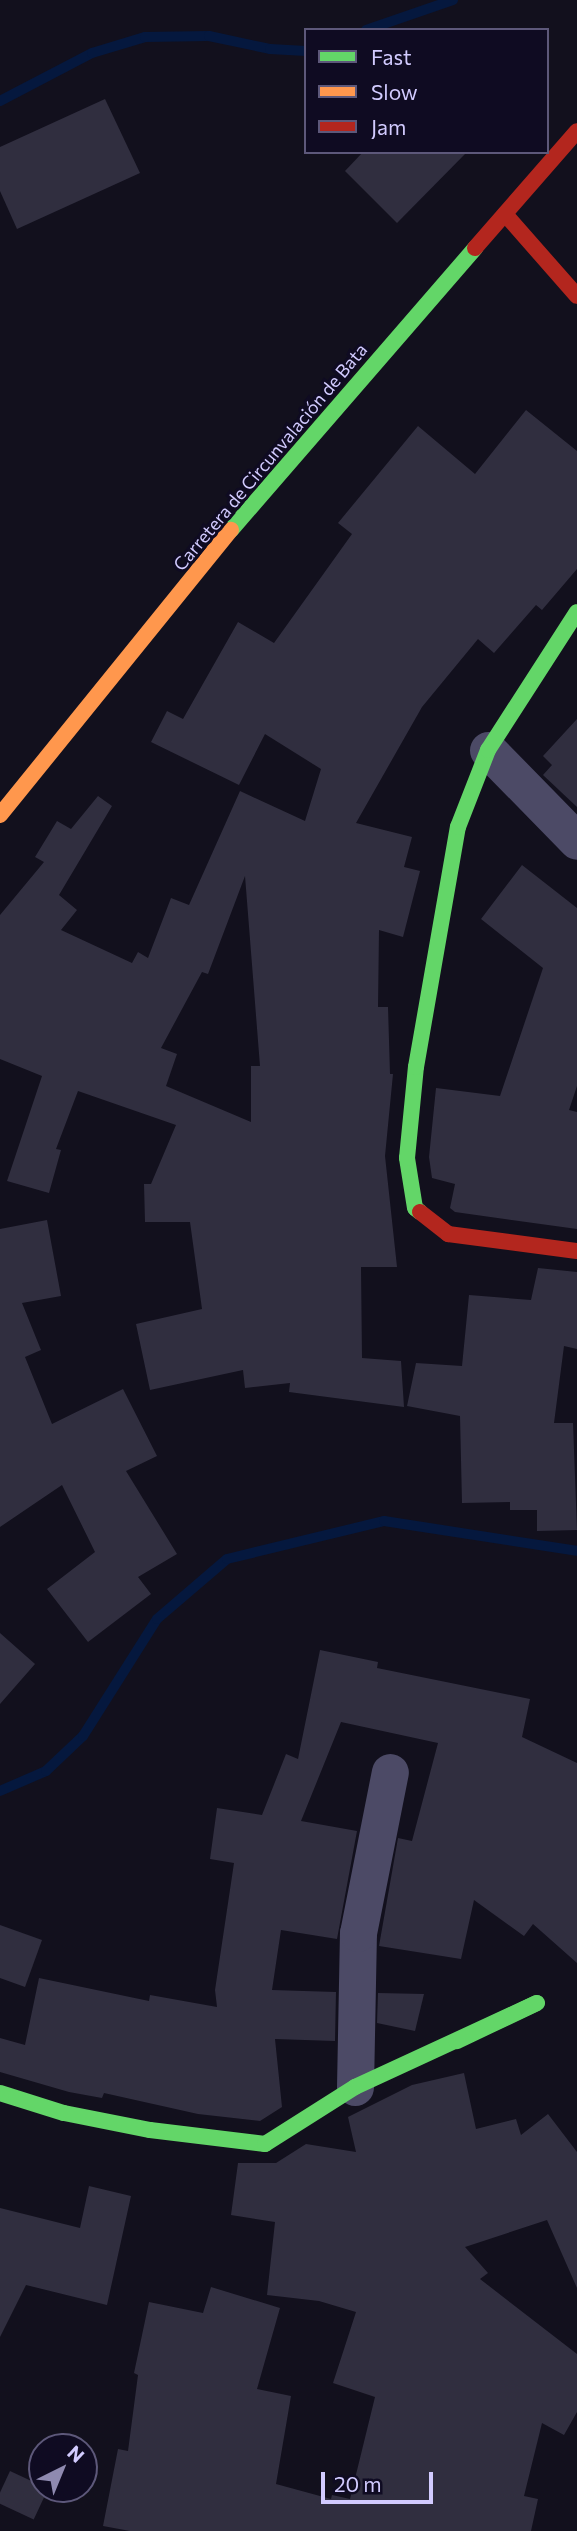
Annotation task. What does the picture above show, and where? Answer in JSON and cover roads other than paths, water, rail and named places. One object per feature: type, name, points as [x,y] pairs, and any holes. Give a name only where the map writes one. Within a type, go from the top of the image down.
[{"type":"street","name":"Carretera de Circunvalación de Bata","points":[[0,815],[244,514],[577,131]]},
{"type":"street","points":[[505,214],[577,296]]},
{"type":"street","points":[[577,612],[488,750],[458,827],[416,1067],[407,1158],[415,1208],[448,1234],[577,1251]]},
{"type":"street","points":[[488,750],[577,841]]},
{"type":"street","points":[[355,2087],[358,1933],[390,1772]]},
{"type":"street","points":[[0,2093],[64,2113],[150,2130],[265,2144],[355,2087],[537,2003],[457,2041]]},
{"type":"waterway","points":[[372,28],[453,0]]},
{"type":"waterway","points":[[0,101],[92,53],[145,37],[209,36],[270,49],[304,51]]},
{"type":"waterway","points":[[0,1791],[46,1771],[83,1736],[157,1619],[227,1559],[384,1521],[577,1551]]}]
